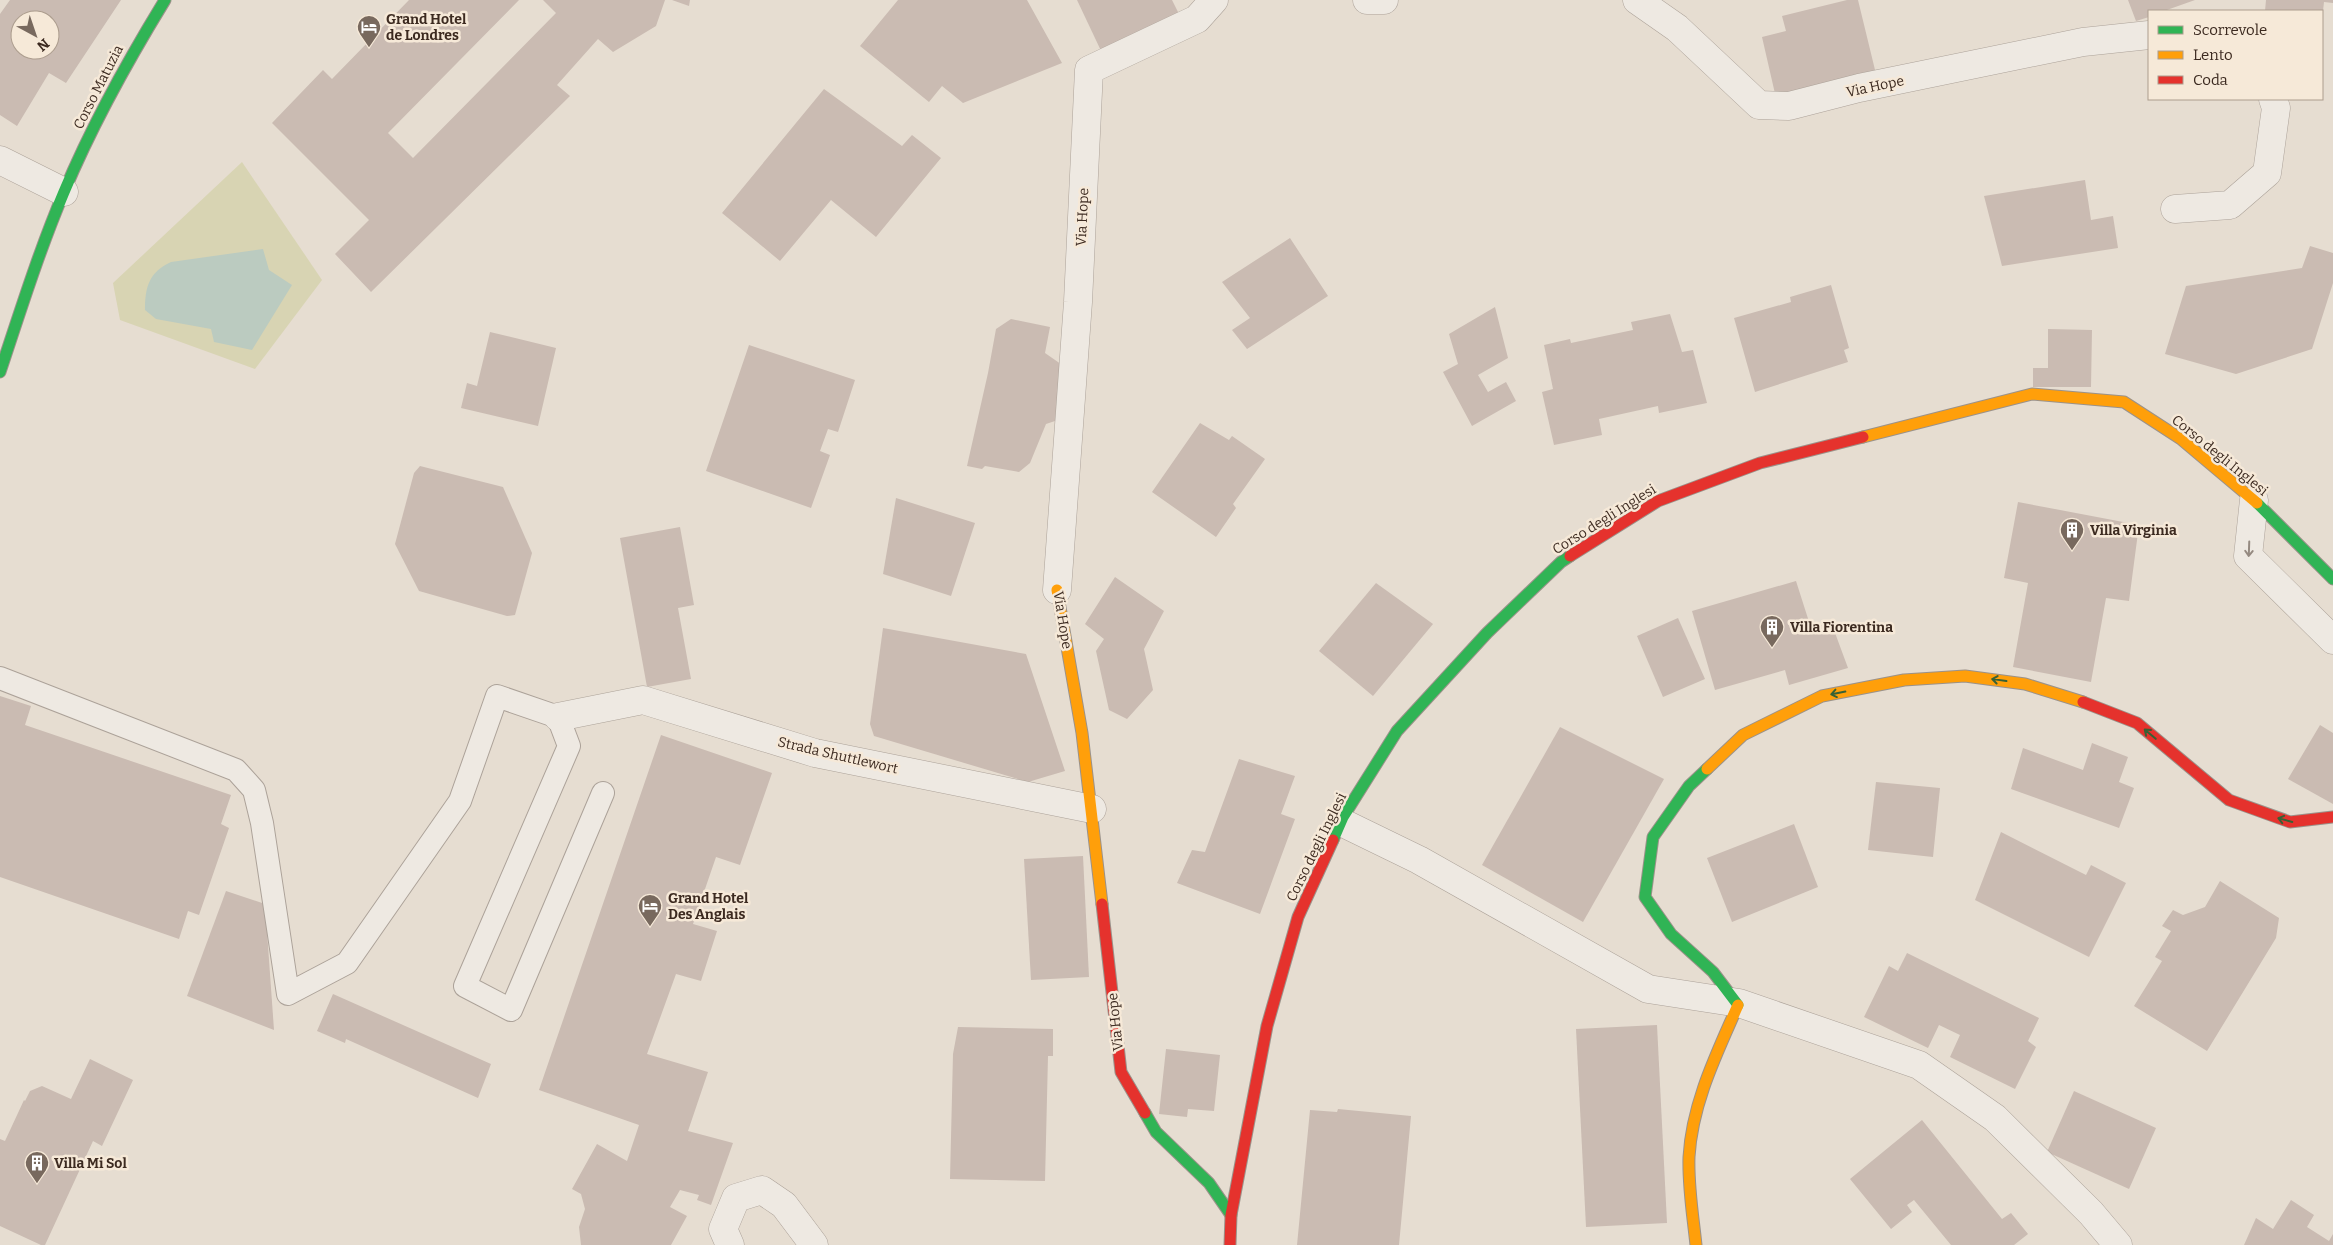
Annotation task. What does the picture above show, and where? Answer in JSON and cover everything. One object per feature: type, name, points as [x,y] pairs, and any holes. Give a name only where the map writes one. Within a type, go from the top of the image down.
[{"type":"main road","name":"Corso Matuzia","points":[[0,372],[38,258],[64,192],[91,133],[138,44],[165,0]]},
{"type":"main road","name":"Corso degli Inglesi","points":[[1230,1245],[1231,1215],[1267,1026],[1298,917],[1341,822],[1397,731],[1487,633],[1561,562],[1658,501],[1760,463],[2032,394],[2124,402],[2181,439],[2254,500],[2333,579]]},
{"type":"main road","name":"Via Hope","points":[[1057,590],[1092,809],[1121,1072],[1156,1132],[1209,1184],[1231,1215]]},
{"type":"main road","points":[[1696,1245],[1689,1178],[1695,1115],[1711,1065],[1739,1003],[1713,972],[1671,934],[1645,897],[1653,837],[1690,786],[1743,735],[1822,696],[1904,680],[1965,676],[2025,684],[2090,704],[2137,723],[2228,800],[2290,822],[2333,817]]},
{"type":"street","name":"Via Hope","points":[[1057,590],[1078,302],[1089,70],[1197,19],[1214,0]]},
{"type":"street","points":[[1367,0],[1384,0]]},
{"type":"street","name":"Via Hope","points":[[1637,0],[1676,28],[1759,105],[1789,106],[1859,88],[2082,42],[2148,35]]},
{"type":"street","points":[[2175,209],[2230,205],[2267,173],[2276,108],[2273,100]]},
{"type":"street","points":[[0,160],[64,192]]},
{"type":"street","points":[[2254,500],[2248,556],[2333,640]]},
{"type":"street","name":"Strada Shuttlewort","points":[[558,717],[644,700],[815,753],[1092,809]]},
{"type":"street","points":[[1341,822],[1419,860],[1648,988],[1739,1003],[1919,1065],[1995,1118],[2091,1213],[2118,1245]]},
{"type":"street","points":[[730,1245],[723,1229],[736,1198],[762,1190],[784,1205],[814,1245]]},
{"type":"lane","points":[[0,678],[236,770],[254,790],[262,823],[288,994],[347,964],[460,801],[497,696],[558,717],[569,746],[465,986],[511,1010],[603,793]]},
{"type":"shaded area","points":[[242,162],[322,280],[255,369],[120,320],[113,283]]},
{"type":"shaded area","points":[[263,249],[269,270],[292,285],[252,350],[214,342],[211,329],[156,319],[145,310],[147,287],[150,281],[158,270],[171,262]]},
{"type":"building","points":[[10,0],[121,0],[66,83],[49,73],[17,126],[0,115],[0,14]]},
{"type":"building","points":[[409,0],[519,0],[388,133],[413,158],[556,13],[543,0],[665,0],[656,26],[613,52],[598,39],[557,85],[570,96],[371,292],[335,254],[369,220],[272,123],[323,70],[332,79]]},
{"type":"building","points":[[672,0],[690,0],[689,6]]},
{"type":"building","points":[[898,0],[1027,0],[1062,63],[963,103],[942,86],[929,102],[860,46]]},
{"type":"building","points":[[1077,0],[1172,0],[1181,18],[1103,55]]},
{"type":"building","points":[[1847,0],[1858,0],[1876,74],[1776,98],[1762,37],[1786,31],[1782,16]]},
{"type":"building","points":[[2128,0],[2195,0],[2167,10],[2148,10],[2148,17],[2136,21]]},
{"type":"building","points":[[2266,0],[2333,0],[2333,3],[2324,2],[2323,11],[2265,10]]},
{"type":"building","points":[[824,89],[902,146],[912,135],[941,158],[876,237],[831,200],[780,261],[722,213]]},
{"type":"building","points":[[2085,180],[2091,220],[2113,216],[2118,248],[2002,266],[1984,196]]},
{"type":"building","points":[[1290,238],[1328,296],[1247,349],[1232,330],[1250,318],[1222,282]]},
{"type":"building","points":[[2310,246],[2333,253],[2333,283],[2312,349],[2236,374],[2165,354],[2186,286],[2302,268]]},
{"type":"building","points":[[1831,285],[1849,348],[1844,350],[1848,362],[1755,392],[1734,318],[1791,302],[1790,297]]},
{"type":"building","points":[[1495,307],[1508,358],[1478,375],[1488,392],[1506,382],[1516,401],[1472,426],[1443,372],[1458,364],[1449,334]]},
{"type":"building","points":[[1670,314],[1682,352],[1693,350],[1707,403],[1659,413],[1658,406],[1599,419],[1602,435],[1554,445],[1542,392],[1553,389],[1544,345],[1570,339],[1571,343],[1633,330],[1631,322]]},
{"type":"building","points":[[1011,319],[1050,327],[1045,353],[1068,369],[1058,420],[1046,424],[1030,463],[1019,472],[985,466],[982,469],[967,466],[996,329]]},
{"type":"building","points":[[2048,329],[2092,330],[2091,387],[2033,387],[2033,368],[2048,368]]},
{"type":"building","points":[[490,332],[556,348],[538,426],[461,408],[467,383],[477,386]]},
{"type":"building","points":[[749,345],[855,380],[838,432],[828,429],[820,451],[830,455],[811,508],[706,471]]},
{"type":"building","points":[[1200,423],[1229,440],[1232,436],[1265,459],[1233,504],[1236,508],[1216,537],[1152,492]]},
{"type":"building","points":[[420,466],[503,487],[532,553],[515,615],[507,616],[419,591],[395,544],[414,473]]},
{"type":"building","points":[[896,498],[975,523],[951,596],[883,574]]},
{"type":"building","name":"Villa Virginia","points":[[2018,502],[2139,525],[2129,601],[2106,598],[2091,682],[2013,667],[2028,583],[2004,578]]},
{"type":"building","points":[[680,527],[694,605],[678,608],[691,679],[647,687],[620,538]]},
{"type":"building","points":[[1115,577],[1164,611],[1144,649],[1153,690],[1127,719],[1109,710],[1096,651],[1104,639],[1085,624]]},
{"type":"building","name":"Villa Fiorentina","points":[[1796,581],[1811,628],[1831,622],[1848,668],[1789,685],[1785,670],[1715,690],[1692,611]]},
{"type":"building","points":[[1376,583],[1433,624],[1373,696],[1319,651]]},
{"type":"building","points":[[1678,618],[1705,679],[1663,697],[1637,636]]},
{"type":"building","points":[[883,628],[1026,654],[1065,771],[1028,782],[874,736],[870,724]]},
{"type":"building","points":[[0,696],[31,706],[25,725],[231,795],[221,824],[229,828],[199,915],[188,911],[179,939],[0,877]]},
{"type":"building","points":[[2320,725],[2333,733],[2333,804],[2288,779]]},
{"type":"building","points":[[1560,727],[1664,779],[1583,922],[1482,865]]},
{"type":"building","name":"Grand Hotel Des Anglais","points":[[661,735],[772,773],[740,865],[716,857],[693,924],[717,931],[701,981],[676,974],[647,1054],[708,1072],[688,1131],[733,1143],[711,1205],[697,1200],[699,1195],[680,1190],[670,1207],[687,1216],[671,1245],[581,1245],[579,1227],[585,1209],[581,1194],[572,1189],[597,1144],[627,1161],[639,1125],[539,1090]]},
{"type":"building","points":[[2092,743],[2128,757],[2119,782],[2134,788],[2119,828],[2011,789],[2023,748],[2083,770]]},
{"type":"building","points":[[1239,759],[1295,776],[1281,814],[1295,819],[1260,914],[1177,883],[1192,850],[1205,852]]},
{"type":"building","points":[[1876,782],[1940,788],[1933,857],[1868,850]]},
{"type":"building","points":[[1794,824],[1818,887],[1732,922],[1707,858]]},
{"type":"building","points":[[2001,832],[2086,875],[2091,865],[2126,883],[2089,957],[1975,900]]},
{"type":"building","points":[[1083,856],[1089,977],[1031,980],[1024,859]]},
{"type":"building","points":[[2220,881],[2279,918],[2276,938],[2207,1051],[2134,1006],[2162,961],[2155,957],[2171,931],[2162,926],[2173,910],[2183,915],[2205,907]]},
{"type":"building","points":[[226,891],[265,904],[274,1030],[187,996]]},
{"type":"building","points":[[1907,953],[2039,1018],[2028,1041],[2036,1047],[2015,1089],[1950,1057],[1960,1035],[1939,1025],[1928,1048],[1864,1017],[1889,966],[1898,971]]},
{"type":"building","points":[[333,994],[491,1064],[478,1098],[346,1039],[345,1043],[317,1031]]},
{"type":"building","points":[[1657,1025],[1667,1223],[1586,1227],[1576,1029]]},
{"type":"building","points":[[958,1027],[1053,1029],[1053,1056],[1048,1056],[1045,1181],[950,1179],[953,1054]]},
{"type":"building","points":[[1166,1049],[1220,1055],[1214,1111],[1188,1109],[1187,1117],[1159,1114]]},
{"type":"building","name":"Villa Mi Sol","points":[[90,1059],[133,1080],[102,1146],[93,1141],[45,1245],[41,1245],[0,1226],[0,1139],[5,1141],[30,1091],[42,1086],[71,1099]]},
{"type":"building","points":[[2074,1091],[2156,1128],[2129,1189],[2047,1152]]},
{"type":"building","points":[[1338,1109],[1411,1116],[1399,1245],[1297,1245],[1310,1110],[1337,1112]]},
{"type":"building","points":[[1922,1120],[2002,1219],[2011,1213],[2028,1234],[2014,1245],[1951,1245],[1914,1200],[1907,1205],[1912,1212],[1891,1229],[1850,1179]]},
{"type":"building","points":[[2291,1200],[2314,1215],[2307,1227],[2329,1241],[2333,1234],[2333,1245],[2244,1245],[2256,1218],[2273,1229]]},
{"type":"traffic: fast","points":[[0,372],[38,259],[86,142],[137,47],[165,0]]},
{"type":"traffic: fast","points":[[2257,503],[2333,579]]},
{"type":"traffic: fast","points":[[1333,840],[1343,817],[1397,731],[1487,633],[1561,562],[1570,556]]},
{"type":"traffic: fast","points":[[1707,769],[1689,786],[1653,837],[1645,897],[1671,934],[1713,972],[1738,1005]]},
{"type":"traffic: fast","points":[[1145,1113],[1156,1132],[1209,1183],[1231,1215]]},
{"type":"traffic: slow","points":[[1863,437],[2032,394],[2124,402],[2181,439],[2257,503]]},
{"type":"traffic: slow","points":[[1057,590],[1082,733],[1102,904]]},
{"type":"traffic: slow","points":[[1707,769],[1743,735],[1822,696],[1904,680],[1965,676],[2025,684],[2083,702]]},
{"type":"traffic: slow","points":[[1696,1245],[1689,1179],[1691,1137],[1700,1098],[1738,1005]]},
{"type":"traffic: jam","points":[[1570,556],[1658,501],[1760,463],[1863,437]]},
{"type":"traffic: jam","points":[[2083,702],[2137,723],[2229,800],[2290,822],[2333,817]]},
{"type":"traffic: jam","points":[[1230,1245],[1231,1215],[1267,1026],[1298,917],[1333,840]]},
{"type":"traffic: jam","points":[[1102,904],[1121,1072],[1145,1113]]},
{"type":"place","name":"Grand Hotel de Londres","points":[[369,48]]},
{"type":"place","name":"Villa Virginia","points":[[2072,551]]},
{"type":"place","name":"Villa Fiorentina","points":[[1772,648]]},
{"type":"place","name":"Grand Hotel Des Anglais","points":[[650,927]]},
{"type":"place","name":"Villa Mi Sol","points":[[37,1184]]}]
